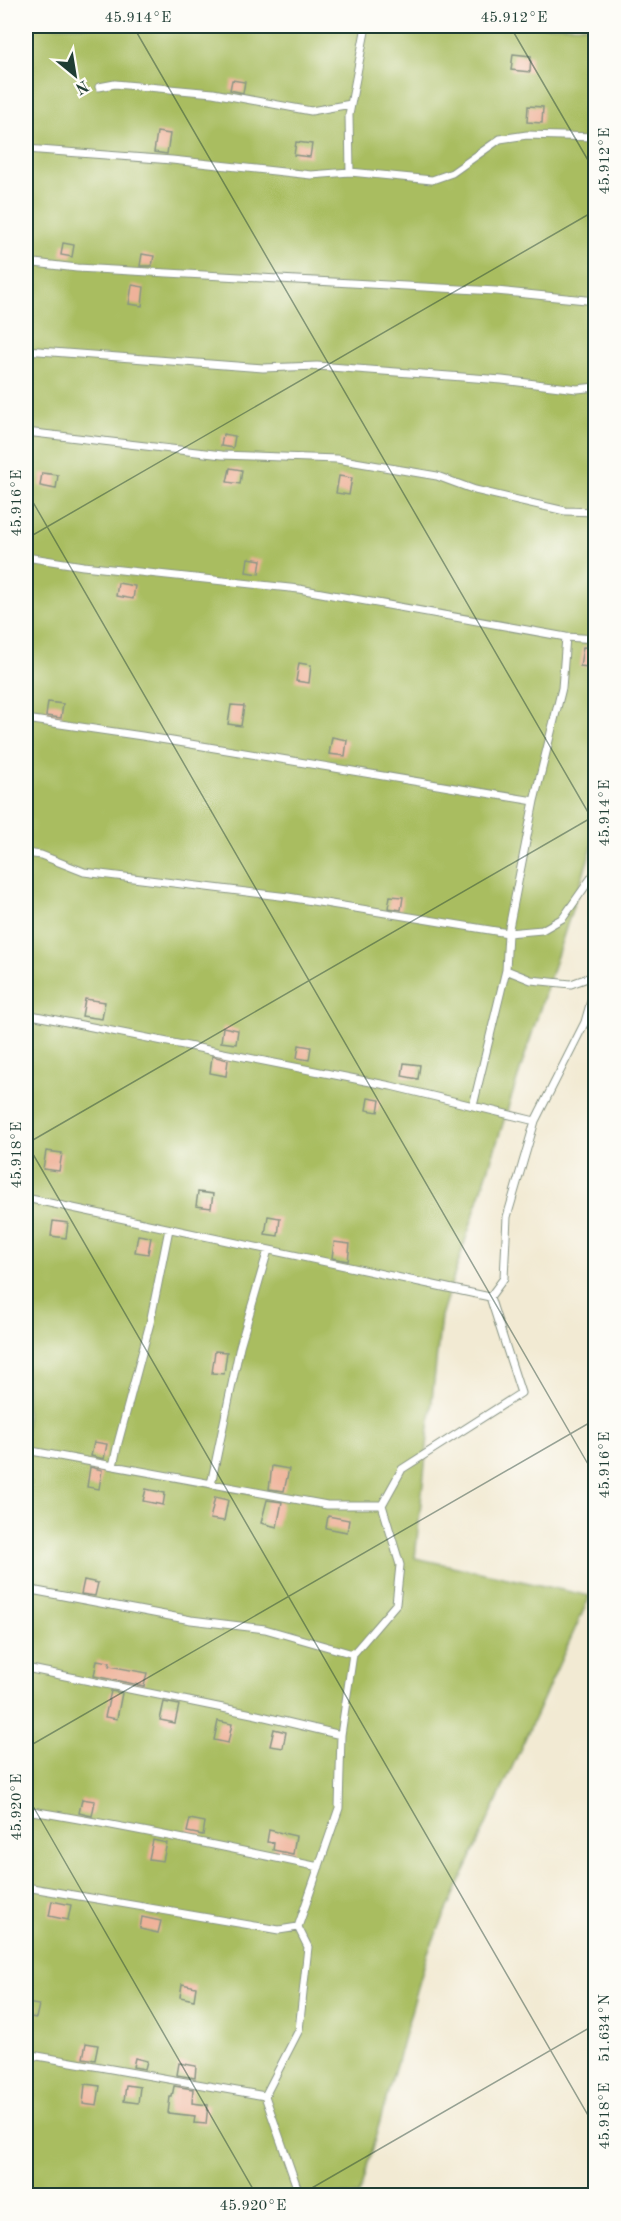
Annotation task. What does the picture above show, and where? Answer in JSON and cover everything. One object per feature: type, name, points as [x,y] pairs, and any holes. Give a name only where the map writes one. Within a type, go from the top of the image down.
[{"type":"lane","points":[[350,172],[349,115],[366,26]]},
{"type":"lane","points":[[99,87],[115,84],[213,93],[311,111],[351,104]]},
{"type":"lane","points":[[26,149],[172,160],[311,175],[350,172],[432,180],[452,173],[500,139],[527,135],[596,137]]},
{"type":"lane","points":[[26,262],[77,268],[496,291],[596,301]]},
{"type":"lane","points":[[26,350],[263,369],[329,367],[502,380],[577,389],[596,387]]},
{"type":"lane","points":[[26,432],[222,455],[337,459],[437,476],[475,490],[565,511],[596,512]]},
{"type":"lane","points":[[26,556],[83,566],[299,589],[566,637],[596,639]]},
{"type":"lane","points":[[473,1106],[506,970],[508,933],[534,801],[562,688],[566,637]]},
{"type":"lane","points":[[26,719],[534,801]]},
{"type":"lane","points":[[26,853],[41,855],[84,872],[288,897],[508,933],[542,930],[563,918],[596,871]]},
{"type":"lane","points":[[506,970],[531,980],[571,984],[596,975]]},
{"type":"lane","points":[[490,1297],[504,1278],[507,1217],[535,1121],[585,1022],[596,983]]},
{"type":"lane","points":[[26,1014],[391,1086],[535,1121]]},
{"type":"lane","points":[[26,1198],[490,1297]]},
{"type":"lane","points":[[113,1467],[150,1323],[169,1229]]},
{"type":"lane","points":[[211,1484],[240,1346],[268,1250]]},
{"type":"lane","points":[[297,1927],[339,1808],[341,1735],[352,1654],[396,1604],[400,1565],[382,1504],[402,1468],[521,1393],[490,1297]]},
{"type":"lane","points":[[26,1450],[327,1505],[382,1504]]},
{"type":"lane","points":[[26,1589],[191,1620],[265,1629],[352,1654]]},
{"type":"lane","points":[[26,1668],[257,1715],[341,1735]]},
{"type":"lane","points":[[26,1810],[196,1841],[319,1867]]},
{"type":"lane","points":[[26,1887],[279,1930],[297,1927]]},
{"type":"lane","points":[[297,1927],[309,1947],[299,2030],[265,2096],[300,2196]]},
{"type":"lane","points":[[26,2054],[265,2096]]},
{"type":"green space","points":[[26,26],[595,26],[595,838],[441,1316],[415,1558],[590,1596],[428,1952],[359,2195],[26,2196]]},
{"type":"building","points":[[513,54],[531,56],[530,72],[511,70]]},
{"type":"building","points":[[232,80],[245,82],[243,93],[230,90]]},
{"type":"building","points":[[528,106],[543,107],[542,123],[527,122]]},
{"type":"building","points":[[157,132],[170,134],[167,154],[154,152]]},
{"type":"building","points":[[296,142],[312,144],[310,157],[294,155]]},
{"type":"building","points":[[63,243],[74,245],[72,257],[61,255]]},
{"type":"building","points":[[142,254],[154,256],[152,266],[140,266]]},
{"type":"building","points":[[132,285],[144,287],[142,306],[129,304]]},
{"type":"building","points":[[223,434],[235,436],[233,448],[221,446]]},
{"type":"building","points":[[230,468],[242,470],[240,484],[227,482]]},
{"type":"building","points":[[42,473],[58,475],[56,489],[40,486]]},
{"type":"building","points":[[339,476],[352,478],[349,495],[336,493]]},
{"type":"building","points":[[248,558],[261,560],[259,574],[246,572]]},
{"type":"building","points":[[118,583],[135,586],[133,599],[116,596]]},
{"type":"building","points":[[583,647],[596,648],[596,668],[580,666]]},
{"type":"building","points":[[299,663],[311,665],[309,683],[296,681]]},
{"type":"building","points":[[48,702],[63,704],[61,718],[46,716]]},
{"type":"building","points":[[231,705],[244,706],[241,726],[228,724]]},
{"type":"building","points":[[332,737],[347,740],[345,756],[329,754]]},
{"type":"building","points":[[390,896],[403,897],[401,910],[388,908]]},
{"type":"building","points":[[85,999],[105,1002],[102,1019],[82,1016]]},
{"type":"building","points":[[223,1027],[238,1030],[236,1044],[221,1042]]},
{"type":"building","points":[[299,1045],[311,1047],[309,1060],[297,1058]]},
{"type":"building","points":[[212,1056],[228,1060],[226,1076],[210,1073]]},
{"type":"building","points":[[404,1063],[420,1065],[418,1079],[402,1076]]},
{"type":"building","points":[[368,1098],[380,1100],[378,1112],[366,1110]]},
{"type":"building","points":[[46,1151],[62,1153],[59,1171],[43,1169]]},
{"type":"building","points":[[198,1192],[213,1194],[211,1208],[196,1206]]},
{"type":"building","points":[[268,1216],[280,1218],[278,1236],[265,1234]]},
{"type":"building","points":[[53,1221],[68,1223],[66,1238],[51,1236]]},
{"type":"building","points":[[138,1235],[151,1237],[148,1254],[135,1252]]},
{"type":"building","points":[[334,1242],[350,1244],[348,1261],[332,1258]]},
{"type":"building","points":[[215,1351],[227,1352],[224,1374],[212,1373]]},
{"type":"building","points":[[94,1442],[107,1444],[104,1459],[91,1456]]},
{"type":"building","points":[[272,1466],[289,1469],[284,1491],[269,1489]]},
{"type":"building","points":[[90,1467],[102,1470],[99,1489],[87,1487]]},
{"type":"building","points":[[146,1489],[165,1493],[163,1505],[143,1501]]},
{"type":"building","points":[[215,1497],[228,1500],[224,1521],[210,1519]]},
{"type":"building","points":[[267,1500],[282,1502],[277,1527],[261,1523]]},
{"type":"building","points":[[328,1516],[349,1520],[347,1532],[326,1528]]},
{"type":"building","points":[[84,1580],[98,1583],[95,1596],[81,1594]]},
{"type":"building","points":[[97,1660],[110,1662],[109,1666],[147,1673],[144,1686],[94,1676]]},
{"type":"building","points":[[111,1691],[122,1693],[117,1719],[105,1717]]},
{"type":"building","points":[[164,1702],[179,1705],[175,1723],[160,1720]]},
{"type":"building","points":[[218,1721],[232,1724],[228,1743],[214,1740]]},
{"type":"building","points":[[274,1729],[286,1732],[283,1748],[270,1746]]},
{"type":"building","points":[[82,1799],[95,1801],[92,1816],[79,1813]]},
{"type":"building","points":[[190,1819],[205,1822],[203,1835],[187,1832]]},
{"type":"building","points":[[269,1830],[296,1836],[293,1854],[273,1850],[274,1843],[267,1842]]},
{"type":"building","points":[[153,1840],[167,1843],[163,1861],[149,1859]]},
{"type":"building","points":[[52,1901],[71,1905],[68,1920],[49,1916]]},
{"type":"building","points":[[142,1917],[161,1921],[158,1933],[140,1929]]},
{"type":"building","points":[[182,1984],[196,1987],[194,2000],[180,1997]]},
{"type":"building","points":[[26,2003],[39,2005],[36,2018],[26,2016]]},
{"type":"building","points":[[86,2043],[98,2045],[95,2060],[83,2058]]},
{"type":"building","points":[[135,2058],[147,2061],[145,2069],[133,2067]]},
{"type":"building","points":[[179,2063],[196,2066],[195,2078],[177,2075]]},
{"type":"building","points":[[85,2084],[100,2086],[97,2106],[83,2104]]},
{"type":"building","points":[[126,2085],[140,2087],[138,2103],[124,2101]]},
{"type":"building","points":[[174,2086],[193,2089],[192,2103],[208,2105],[206,2124],[194,2123],[195,2116],[168,2113]]}]
